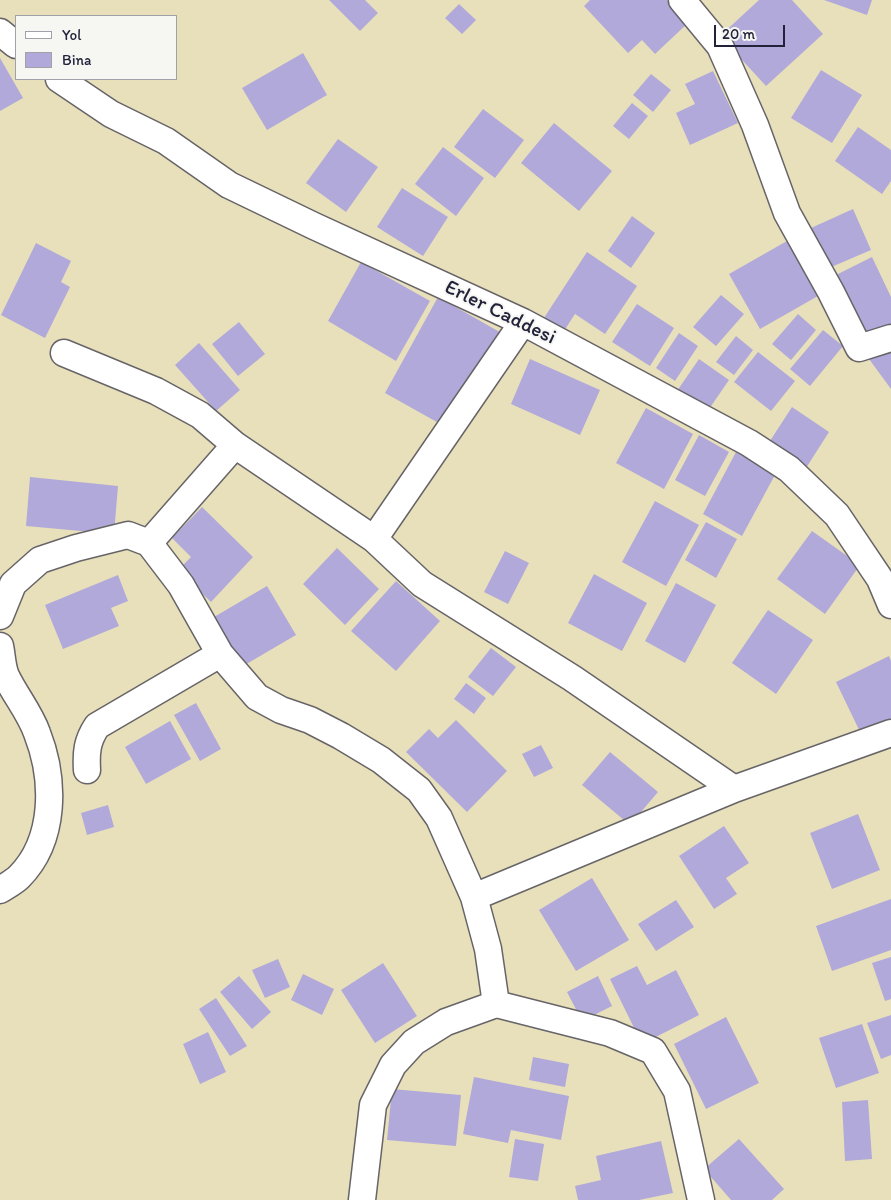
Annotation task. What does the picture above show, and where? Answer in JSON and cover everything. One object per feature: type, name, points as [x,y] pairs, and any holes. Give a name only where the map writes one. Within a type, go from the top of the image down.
[{"type":"street","points":[[682,0],[720,46],[755,125],[787,213],[831,292],[859,348],[891,338]]},
{"type":"street","points":[[0,32],[15,44]]},
{"type":"street","name":"Erler Caddesi","points":[[61,80],[112,114],[166,141],[229,185],[523,322],[741,439],[789,469],[837,515],[880,579],[891,605]]},
{"type":"street","points":[[374,539],[523,322]]},
{"type":"street","points":[[64,353],[156,392],[200,415],[235,445],[374,539],[422,584],[572,678],[734,789]]},
{"type":"street","points":[[149,543],[235,445]]},
{"type":"street","points":[[0,616],[14,584],[40,560],[76,548],[128,535],[149,543],[181,586],[220,654],[257,698],[281,710],[310,720],[341,736],[381,760],[419,790],[439,818],[474,897],[488,949],[496,1004]]},
{"type":"street","points":[[0,646],[5,674],[37,731],[46,762],[50,792],[47,824],[35,856],[18,877],[0,890]]},
{"type":"street","points":[[87,770],[86,751],[90,737],[97,726],[220,654]]},
{"type":"street","points":[[474,897],[734,789],[891,733]]},
{"type":"street","points":[[362,1200],[373,1105],[393,1065],[414,1042],[446,1022],[496,1004],[610,1033],[653,1052],[677,1092],[701,1200]]},
{"type":"building","points":[[329,0],[365,0],[378,13],[360,31]]},
{"type":"building","points":[[590,0],[667,0],[688,23],[655,54],[642,40],[628,53],[584,6]]},
{"type":"building","points":[[759,0],[792,0],[823,34],[766,86],[720,36]]},
{"type":"building","points":[[824,0],[872,0],[867,15]]},
{"type":"building","points":[[459,4],[476,20],[462,34],[445,18]]},
{"type":"building","points":[[303,53],[327,95],[267,130],[242,88]]},
{"type":"building","points":[[0,58],[23,98],[0,111]]},
{"type":"building","points":[[821,70],[862,95],[832,143],[791,118]]},
{"type":"building","points":[[713,71],[738,123],[690,145],[676,113],[695,104],[685,84]]},
{"type":"building","points":[[651,74],[671,90],[653,112],[633,95]]},
{"type":"building","points":[[632,103],[648,116],[629,139],[613,126]]},
{"type":"building","points":[[483,109],[524,140],[495,178],[454,147]]},
{"type":"building","points":[[554,123],[612,171],[579,211],[521,163]]},
{"type":"building","points":[[858,127],[891,150],[891,181],[882,194],[835,161]]},
{"type":"building","points":[[338,139],[378,167],[346,212],[306,183]]},
{"type":"building","points":[[443,147],[484,178],[456,216],[415,184]]},
{"type":"building","points":[[402,188],[448,217],[423,256],[377,227]]},
{"type":"building","points":[[853,209],[871,250],[829,268],[811,228]]},
{"type":"building","points":[[632,216],[655,233],[631,268],[608,251]]},
{"type":"building","points":[[787,241],[818,296],[760,329],[729,274]]},
{"type":"building","points":[[36,243],[71,261],[61,282],[70,287],[45,338],[1,315]]},
{"type":"building","points":[[587,252],[637,286],[605,334],[575,314],[562,334],[542,321]]},
{"type":"building","points":[[872,257],[891,297],[891,327],[866,338],[836,275]]},
{"type":"building","points":[[361,262],[430,301],[396,361],[328,321]]},
{"type":"building","points":[[721,295],[744,314],[716,346],[693,327]]},
{"type":"building","points":[[438,297],[505,335],[444,426],[385,393]]},
{"type":"building","points":[[637,304],[674,328],[650,366],[612,342]]},
{"type":"building","points":[[798,314],[816,330],[791,360],[772,344]]},
{"type":"building","points":[[239,322],[265,354],[238,376],[212,344]]},
{"type":"building","points":[[823,330],[843,346],[810,386],[790,369]]},
{"type":"building","points":[[679,333],[698,346],[675,381],[656,368]]},
{"type":"building","points":[[736,336],[753,350],[734,375],[716,362]]},
{"type":"building","points":[[199,343],[240,390],[216,411],[175,365]]},
{"type":"building","points":[[891,344],[891,389],[869,359]]},
{"type":"building","points":[[758,352],[795,381],[771,411],[734,382]]},
{"type":"building","points":[[530,359],[600,390],[580,435],[511,404]]},
{"type":"building","points":[[699,359],[729,380],[707,412],[677,391]]},
{"type":"building","points":[[792,407],[829,432],[806,468],[768,444]]},
{"type":"building","points":[[646,408],[693,434],[664,489],[616,463]]},
{"type":"building","points":[[699,435],[729,452],[705,496],[675,480]]},
{"type":"building","points":[[736,452],[776,473],[742,536],[703,514]]},
{"type":"building","points":[[30,477],[118,486],[114,534],[26,526]]},
{"type":"building","points":[[655,501],[699,525],[666,586],[622,562]]},
{"type":"building","points":[[202,507],[253,557],[211,602],[178,570],[191,557],[172,538]]},
{"type":"building","points":[[706,522],[737,539],[716,578],[685,560]]},
{"type":"building","points":[[812,531],[860,565],[825,614],[777,579]]},
{"type":"building","points":[[337,548],[379,589],[345,625],[303,584]]},
{"type":"building","points":[[505,551],[529,563],[508,604],[484,592]]},
{"type":"building","points":[[594,574],[647,603],[622,651],[568,623]]},
{"type":"building","points":[[118,575],[128,601],[111,608],[119,626],[63,649],[45,605]]},
{"type":"building","points":[[396,581],[440,621],[396,671],[351,631]]},
{"type":"building","points":[[676,583],[716,605],[685,663],[645,641]]},
{"type":"building","points":[[267,586],[296,635],[243,666],[214,617]]},
{"type":"building","points":[[768,610],[813,640],[776,694],[732,663]]},
{"type":"building","points":[[491,648],[516,667],[493,696],[468,677]]},
{"type":"building","points":[[889,656],[891,661],[891,725],[863,738],[836,682]]},
{"type":"building","points":[[466,683],[486,698],[474,714],[454,699]]},
{"type":"building","points":[[196,703],[221,749],[200,761],[174,715]]},
{"type":"building","points":[[456,720],[507,771],[467,812],[406,752],[429,729],[438,738]]},
{"type":"building","points":[[170,721],[191,759],[146,784],[125,747]]},
{"type":"building","points":[[541,745],[553,768],[534,777],[522,754]]},
{"type":"building","points":[[610,752],[658,792],[630,825],[582,785]]},
{"type":"building","points":[[108,805],[114,827],[87,835],[81,813]]},
{"type":"building","points":[[858,814],[880,870],[832,889],[810,833]]},
{"type":"building","points":[[724,826],[749,863],[726,878],[737,894],[714,909],[679,856]]},
{"type":"building","points":[[592,878],[629,940],[576,971],[539,910]]},
{"type":"building","points":[[891,899],[891,950],[832,971],[816,926]]},
{"type":"building","points":[[676,900],[694,927],[656,951],[638,924]]},
{"type":"building","points":[[891,957],[891,999],[885,1001],[872,963]]},
{"type":"building","points":[[278,959],[290,987],[265,998],[252,970]]},
{"type":"building","points":[[383,963],[417,1016],[375,1043],[341,990]]},
{"type":"building","points":[[637,966],[647,985],[676,970],[699,1015],[642,1044],[610,979]]},
{"type":"building","points":[[303,974],[334,989],[322,1015],[291,1000]]},
{"type":"building","points":[[239,976],[271,1012],[252,1029],[220,992]]},
{"type":"building","points":[[598,976],[612,1006],[582,1021],[567,992]]},
{"type":"building","points":[[216,998],[247,1046],[230,1056],[199,1009]]},
{"type":"building","points":[[891,1015],[891,1055],[881,1059],[867,1023]]},
{"type":"building","points":[[726,1017],[759,1083],[706,1109],[674,1044]]},
{"type":"building","points":[[862,1024],[879,1073],[836,1088],[819,1038]]},
{"type":"building","points":[[208,1032],[226,1072],[200,1084],[183,1044]]},
{"type":"building","points":[[533,1057],[569,1064],[565,1087],[529,1080]]},
{"type":"building","points":[[474,1077],[569,1096],[561,1140],[511,1130],[508,1143],[463,1134]]},
{"type":"building","points":[[392,1089],[461,1095],[456,1146],[387,1140]]},
{"type":"building","points":[[868,1100],[872,1159],[845,1161],[842,1102]]},
{"type":"building","points":[[515,1139],[544,1144],[538,1181],[509,1177]]},
{"type":"building","points":[[739,1139],[784,1189],[772,1200],[731,1200],[704,1169]]},
{"type":"building","points":[[661,1141],[673,1193],[639,1200],[578,1200],[575,1186],[601,1180],[596,1156]]}]
